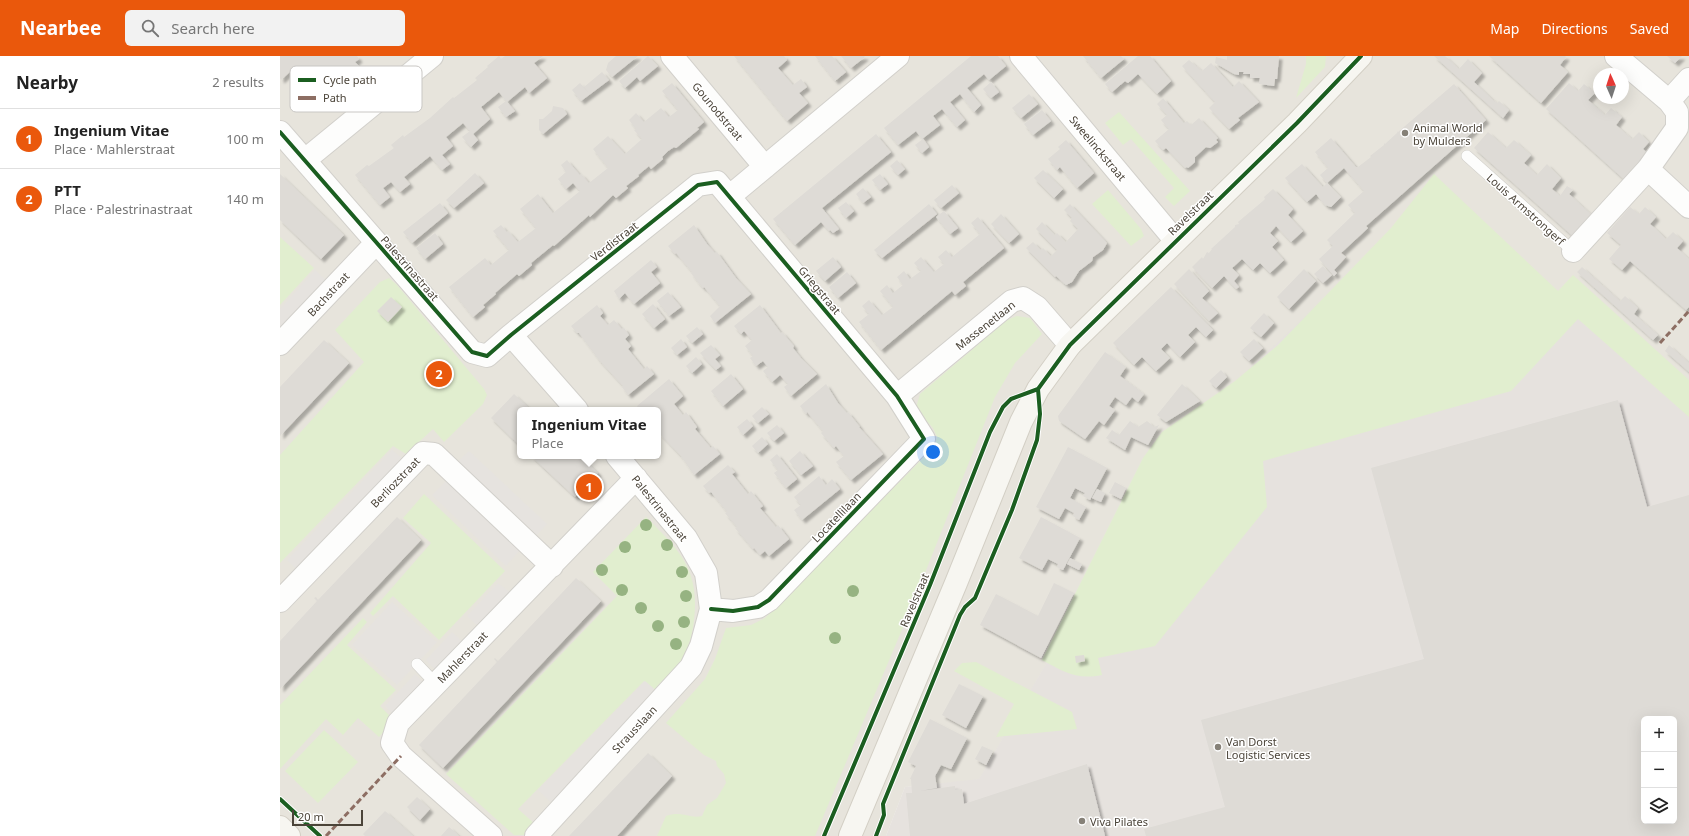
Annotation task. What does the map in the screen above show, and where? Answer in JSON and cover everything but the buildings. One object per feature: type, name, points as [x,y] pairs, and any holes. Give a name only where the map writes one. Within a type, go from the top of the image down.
[{"type":"street","points":[[420,66],[432,56]]},
{"type":"street","name":"Gounodstraat","points":[[672,56],[765,167]]},
{"type":"street","points":[[730,196],[898,56]]},
{"type":"street","name":"Sweelinckstraat","points":[[1021,56],[1175,240]]},
{"type":"street","name":"Ravelstraat","points":[[850,836],[956,583],[1021,422],[1038,389],[1070,345],[1175,240],[1297,123],[1361,56]]},
{"type":"street","name":"Louis Armstrongerf","points":[[1573,251],[1648,169],[1677,128],[1677,112],[1669,101],[1616,56]]},
{"type":"street","points":[[1669,101],[1689,79]]},
{"type":"street","points":[[305,160],[364,112]]},
{"type":"street","name":"Palestrinastraat","points":[[280,132],[472,352],[487,356],[511,335]]},
{"type":"street","points":[[1648,169],[1689,207]]},
{"type":"street","name":"Verdistraat","points":[[511,335],[698,185],[717,182],[730,196]]},
{"type":"street","name":"Griegstraat","points":[[730,196],[897,396]]},
{"type":"street","name":"Bachstraat","points":[[280,344],[376,243]]},
{"type":"street","name":"Massenetlaan","points":[[897,396],[1012,301],[1023,298],[1037,307],[1070,345]]},
{"type":"street","points":[[511,335],[574,407]]},
{"type":"street","name":"Locatellilaan","points":[[711,608],[733,610],[758,607],[769,600],[924,439],[897,396]]},
{"type":"street","name":"Berliozstraat","points":[[280,601],[423,453],[434,454],[552,566]]},
{"type":"street","name":"Palestrinastraat","points":[[620,459],[686,538],[706,573],[711,608]]},
{"type":"street","name":"Mahlerstraat","points":[[491,836],[401,756],[392,743],[398,723],[636,478]]},
{"type":"street","name":"Strausslaan","points":[[536,836],[691,667],[701,646],[711,608]]},
{"type":"street","points":[[280,827],[289,836]]},
{"type":"lane","name":"Louis Armstrongerf","points":[[1467,156],[1573,251]]},
{"type":"lane","points":[[416,664],[436,684]]},
{"type":"shaded area","points":[[280,56],[1689,56],[1689,395],[1179,435],[979,780],[905,787],[886,836],[280,836]]},
{"type":"shaded area","points":[[1431,198],[1545,316],[1575,291],[1689,395],[1689,836],[886,836],[905,787],[979,779],[1179,435]]},
{"type":"shaded area","points":[[315,270],[328,282],[280,335],[280,309]]},
{"type":"shaded area","points":[[392,450],[403,459],[300,573],[287,560]]},
{"type":"shaded area","points":[[469,451],[547,524],[535,537],[455,464]]},
{"type":"shaded area","points":[[447,480],[520,550],[506,566],[432,495]]},
{"type":"shaded area","points":[[498,583],[512,594],[481,629],[467,616]]},
{"type":"shaded area","points":[[392,602],[437,642],[397,685],[352,645]]},
{"type":"shaded area","points":[[452,632],[466,645],[440,675],[426,660]]},
{"type":"shaded area","points":[[415,674],[428,687],[396,718],[385,706]]},
{"type":"shaded area","points":[[645,681],[658,692],[553,804],[538,790]]},
{"type":"green space","points":[[1306,56],[1326,56],[1325,67],[1296,98],[1306,64]]},
{"type":"green space","points":[[1119,112],[1190,191],[1174,206],[1165,197],[1174,188],[1131,139],[1123,145],[1105,123]]},
{"type":"green space","points":[[1434,174],[1558,291],[1573,275],[1689,380],[1689,417],[1578,319],[1511,391],[1263,461],[1267,507],[1155,646],[1098,658],[1102,675],[1077,676],[1042,660],[1143,458],[1162,432],[1235,381],[1278,345],[1391,228]]},
{"type":"green space","points":[[1108,190],[1141,229],[1144,236],[1131,246],[1092,204]]},
{"type":"green space","points":[[280,237],[314,268],[280,305]]},
{"type":"green space","points":[[389,278],[397,285],[484,389],[487,395],[483,404],[444,442],[433,429],[406,454],[393,446],[280,563],[280,455],[364,362],[335,330],[380,282]]},
{"type":"green space","points":[[1017,316],[1030,318],[1042,334],[1015,363],[995,397],[909,613],[815,836],[657,836],[666,816],[681,814],[697,817],[702,816],[707,805],[717,798],[726,783],[724,774],[717,766],[716,761],[704,755],[666,723],[705,679],[715,659],[726,628],[751,625],[765,618],[935,446],[937,437],[933,428],[917,411],[917,404],[920,394],[1007,320]]},
{"type":"green space","points":[[424,494],[505,571],[439,640],[393,596],[373,616],[370,613],[431,543],[403,518]]},
{"type":"green space","points":[[646,517],[668,540],[685,562],[694,587],[695,602],[693,630],[686,652],[682,661],[654,690],[644,681],[518,809],[535,824],[524,835],[514,835],[446,774],[617,596],[593,572]]},
{"type":"green space","points":[[363,618],[367,622],[347,645],[396,690],[380,706],[394,720],[379,737],[358,718],[343,735],[326,719],[280,769],[280,705]]},
{"type":"green space","points":[[976,662],[1072,712],[1077,729],[996,737],[1014,704],[954,671],[962,663]]},
{"type":"green space","points":[[324,730],[358,762],[318,803],[285,771]]},
{"type":"marked path","points":[[1660,343],[1689,311]]},
{"type":"marked path","points":[[326,836],[401,756]]},
{"type":"cycle path","points":[[824,836],[930,585],[990,432],[1003,407],[1011,399],[1038,389],[1070,345],[1297,123],[1361,56]]},
{"type":"cycle path","points":[[280,132],[472,352],[487,356],[511,335],[698,185],[717,182],[897,396],[924,439],[769,600],[758,607],[733,611],[711,609]]},
{"type":"cycle path","points":[[876,836],[884,815],[883,804],[960,615],[965,607],[975,598],[1012,510],[1037,440],[1040,414],[1038,389]]},
{"type":"cycle path","points":[[280,799],[320,836]]},
{"type":"place","name":"Animal World by Mulders","points":[[1405,133]]},
{"type":"place","name":"PTT","points":[[439,374]]},
{"type":"place","name":"Ingenium Vitae","points":[[589,487]]},
{"type":"place","name":"Van Dorst Logistic Services","points":[[1218,747]]},
{"type":"place","name":"Viva Pilates","points":[[1082,821]]}]
